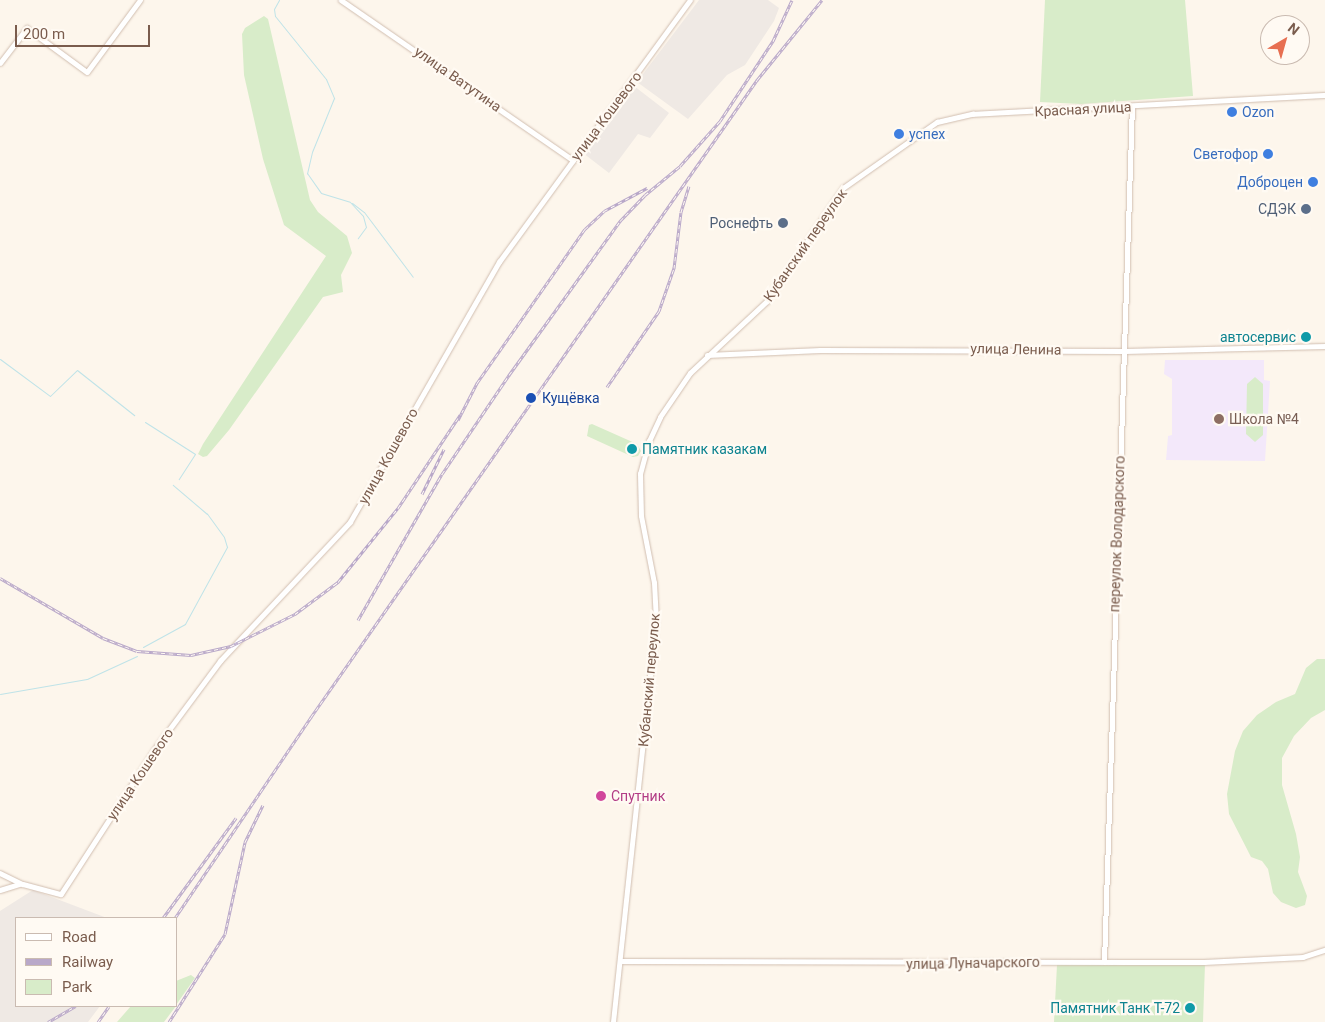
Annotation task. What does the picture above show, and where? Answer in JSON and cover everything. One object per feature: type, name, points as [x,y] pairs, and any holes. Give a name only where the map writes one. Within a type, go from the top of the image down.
[{"type":"street","points":[[0,63],[27,28],[87,72],[140,0]]},
{"type":"street","name":"улица Ватутина","points":[[341,0],[573,160]]},
{"type":"street","name":"улица Кошевого","points":[[23,884],[61,894],[154,750],[220,661],[350,522],[478,295],[573,160],[690,0]]},
{"type":"street","name":"Красная улица","points":[[858,176],[874,168],[936,122],[951,117],[1325,95]]},
{"type":"street","name":"переулок Володарского","points":[[1104,962],[1132,106]]},
{"type":"street","name":"Кубанский переулок","points":[[613,1022],[656,621],[654,583],[641,516],[640,474],[649,441],[660,417],[674,394],[706,355],[767,301],[834,198],[858,176]]},
{"type":"street","name":"улица Ленина","points":[[706,355],[728,351],[985,348],[1125,350],[1325,346]]},
{"type":"street","points":[[0,873],[23,884]]},
{"type":"street","points":[[0,890],[23,884]]},
{"type":"street","name":"улица Луначарского","points":[[620,961],[1104,962],[1303,957],[1325,950]]},
{"type":"shaded area","points":[[699,0],[768,0],[779,8],[774,21],[745,65],[727,75],[688,119],[637,82]]},
{"type":"shaded area","points":[[634,86],[669,113],[650,138],[638,134],[609,173],[583,153]]},
{"type":"shaded area","name":"Школа №4","points":[[1165,360],[1264,360],[1264,380],[1270,381],[1265,461],[1166,460],[1168,436],[1172,435],[1172,379],[1164,374]]},
{"type":"shaded area","points":[[33,890],[104,917],[15,917],[15,1007],[99,1007],[88,1022],[0,1022],[0,911]]},
{"type":"green space","points":[[1045,0],[1185,0],[1193,96],[1081,104],[1040,102]]},
{"type":"green space","points":[[264,16],[268,19],[310,200],[318,212],[347,236],[352,253],[341,275],[343,292],[323,297],[229,430],[207,456],[203,457],[198,454],[203,444],[326,256],[284,225],[263,159],[244,75],[242,34],[245,28]]},
{"type":"green space","points":[[1255,377],[1263,384],[1263,435],[1255,442],[1246,434],[1247,384]]},
{"type":"green space","points":[[592,424],[637,444],[641,451],[638,456],[633,457],[587,436],[589,425]]},
{"type":"green space","points":[[1317,659],[1325,659],[1325,710],[1311,718],[1294,736],[1282,758],[1282,785],[1296,834],[1300,857],[1298,872],[1307,896],[1305,905],[1296,908],[1281,902],[1273,893],[1268,869],[1262,861],[1251,857],[1229,814],[1227,794],[1235,751],[1243,731],[1257,715],[1276,702],[1295,694],[1306,668]]},
{"type":"green space","points":[[1205,964],[1203,1022],[1054,1022],[1057,965]]},
{"type":"green space","points":[[191,975],[195,978],[178,1002],[178,980]]},
{"type":"green space","points":[[130,1007],[175,1007],[164,1022],[117,1022]]},
{"type":"waterway","points":[[279,0],[274,9],[275,16],[326,79],[334,98],[312,152],[307,173],[321,193],[350,202],[363,216],[366,227],[358,238]]},
{"type":"waterway","points":[[352,203],[364,212],[413,277]]},
{"type":"waterway","points":[[0,359],[50,396],[77,370],[134,415]]},
{"type":"waterway","points":[[145,422],[195,454],[179,479]]},
{"type":"waterway","points":[[143,647],[185,624],[227,547],[224,537],[207,514],[173,485]]},
{"type":"waterway","points":[[0,694],[87,679],[137,656]]},
{"type":"railway","points":[[358,620],[442,474],[509,375],[620,221],[645,195],[680,166],[720,121],[773,41],[792,0]]},
{"type":"railway","points":[[176,917],[311,717],[757,80],[822,0]]},
{"type":"railway","points":[[607,387],[659,311],[674,268],[681,212],[689,186]]},
{"type":"railway","points":[[458,420],[477,383],[585,229],[604,211],[647,188]]},
{"type":"railway","points":[[0,578],[103,638],[137,651],[191,655],[231,646],[295,614],[338,582],[398,508],[460,415]]},
{"type":"railway","points":[[422,494],[444,449]]},
{"type":"railway","points":[[169,1022],[225,934],[245,842],[263,805]]},
{"type":"railway","points":[[164,917],[236,818]]},
{"type":"railway","points":[[48,1022],[74,1007]]},
{"type":"railway","points":[[98,1022],[108,1007]]},
{"type":"place","name":"Ozon","points":[[1232,112]]},
{"type":"place","name":"успех","points":[[899,134]]},
{"type":"place","name":"Светофор","points":[[1268,154]]},
{"type":"place","name":"Доброцен","points":[[1313,182]]},
{"type":"place","name":"СДЭК","points":[[1306,209]]},
{"type":"place","name":"Роснефть","points":[[783,223]]},
{"type":"place","name":"автосервис","points":[[1306,337]]},
{"type":"place","name":"Кущёвка","points":[[531,398]]},
{"type":"place","name":"Школа №4","points":[[1219,419]]},
{"type":"place","name":"Памятник казакам","points":[[632,449]]},
{"type":"place","name":"Спутник","points":[[601,796]]},
{"type":"place","name":"Памятник Танк Т-72","points":[[1190,1008]]}]
